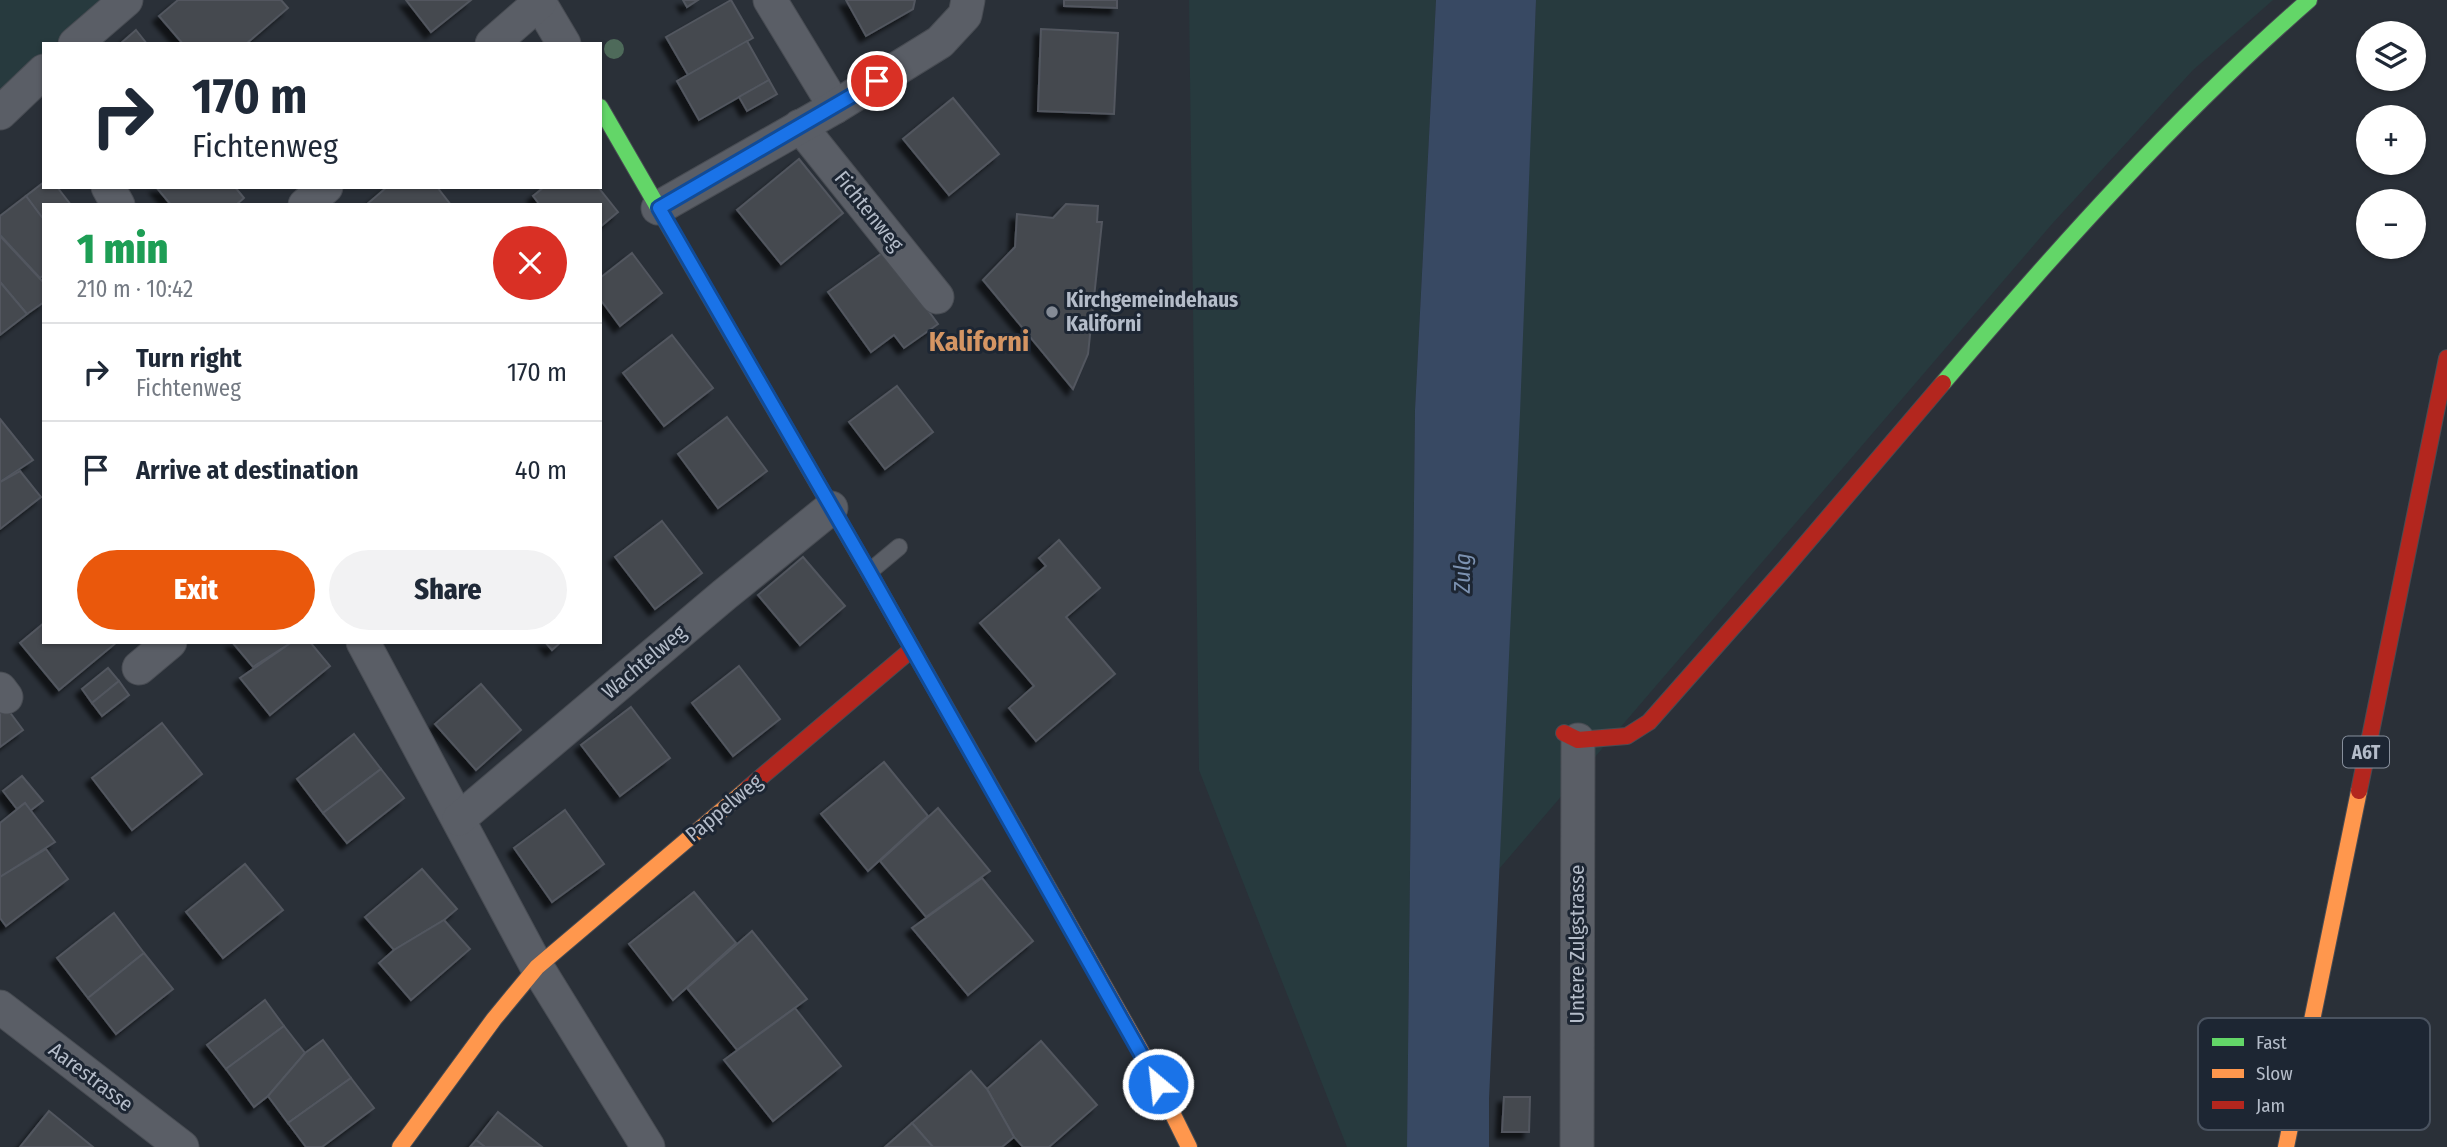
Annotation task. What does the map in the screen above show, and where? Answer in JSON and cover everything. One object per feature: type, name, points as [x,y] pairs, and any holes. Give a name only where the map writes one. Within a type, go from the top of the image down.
[{"type":"main road","points":[[1571,737],[1627,736],[1649,722],[1771,586],[1994,323],[2142,156],[2222,77],[2309,0]]},
{"type":"main road","points":[[602,110],[869,572],[1146,1060],[1189,1147]]},
{"type":"main road","name":"A6T","points":[[2312,1018],[2447,358]]},
{"type":"main road","name":"Pappelweg","points":[[400,1147],[494,1019],[537,967],[911,650]]},
{"type":"street","points":[[77,42],[126,0]]},
{"type":"street","points":[[770,0],[835,107]]},
{"type":"street","points":[[659,208],[835,107],[940,42],[965,15],[968,0]]},
{"type":"street","points":[[494,42],[539,1],[563,42]]},
{"type":"street","points":[[0,113],[42,73]]},
{"type":"street","name":"Fichtenweg","points":[[800,126],[937,297]]},
{"type":"street","points":[[307,203],[324,189]]},
{"type":"street","name":"Wachtelweg","points":[[459,818],[723,595],[831,508]]},
{"type":"street","points":[[139,668],[168,644]]},
{"type":"street","points":[[364,644],[537,967],[648,1147]]},
{"type":"street","name":"Untere Zulgstrasse","points":[[1571,737],[1577,1147]]},
{"type":"street","name":"Aarestrasse","points":[[0,1007],[177,1145]]},
{"type":"lane","points":[[869,572],[898,547]]},
{"type":"green space","points":[[0,0],[107,0],[56,42],[42,42],[42,54],[0,92]]},
{"type":"green space","points":[[1189,0],[1436,0],[1415,410],[1407,1147],[1347,1147],[1199,770]]},
{"type":"green space","points":[[1536,0],[2273,0],[2193,70],[2052,224],[1499,869]]},
{"type":"water","name":"Zulg","points":[[1436,0],[1536,0],[1489,1147],[1407,1147],[1415,410]]},
{"type":"building","points":[[178,0],[281,0],[288,8],[248,42],[181,42],[159,16]]},
{"type":"building","points":[[406,0],[471,0],[431,32]]},
{"type":"building","points":[[683,0],[698,0],[687,7]]},
{"type":"building","points":[[731,0],[753,38],[688,75],[666,37]]},
{"type":"building","points":[[846,0],[915,0],[913,9],[866,36]]},
{"type":"building","points":[[1064,0],[1117,0],[1117,8],[1064,6]]},
{"type":"building","points":[[1041,29],[1118,33],[1114,114],[1038,111]]},
{"type":"building","points":[[136,30],[145,42],[122,42]]},
{"type":"building","points":[[747,41],[769,80],[699,120],[677,81]]},
{"type":"building","points":[[769,80],[777,94],[747,111],[739,97]]},
{"type":"building","points":[[953,98],[999,154],[949,195],[903,139]]},
{"type":"building","points":[[799,159],[843,213],[781,264],[737,210]]},
{"type":"building","points":[[42,184],[42,189],[59,189],[69,203],[42,203],[42,217],[26,196]]},
{"type":"building","points":[[158,189],[237,189],[244,198],[238,203],[169,203]]},
{"type":"building","points":[[385,189],[439,189],[449,203],[368,203]]},
{"type":"building","points":[[542,189],[600,189],[618,212],[602,225],[602,203],[538,203],[533,196]]},
{"type":"building","points":[[26,196],[42,217],[40,278],[0,235],[0,216]]},
{"type":"building","points":[[1066,204],[1098,206],[1097,222],[1102,222],[1088,354],[1073,389],[983,280],[1015,247],[1017,214],[1053,218]]},
{"type":"building","points":[[0,236],[42,281],[42,303],[27,314],[0,282]]},
{"type":"building","points":[[885,251],[938,324],[904,348],[894,335],[871,352],[828,292]]},
{"type":"building","points":[[632,253],[662,293],[620,326],[602,302],[602,276]]},
{"type":"building","points":[[0,282],[27,314],[0,335]]},
{"type":"building","points":[[672,335],[713,388],[664,426],[623,373]]},
{"type":"building","points":[[897,386],[933,432],[885,469],[849,422]]},
{"type":"building","points":[[727,417],[767,471],[718,508],[678,454]]},
{"type":"building","points":[[0,419],[33,460],[0,482]]},
{"type":"building","points":[[20,471],[41,497],[0,529],[0,482]]},
{"type":"building","points":[[662,521],[702,573],[655,609],[615,557]]},
{"type":"building","points":[[1059,540],[1100,588],[1066,617],[1115,674],[1036,741],[1009,708],[1034,686],[980,623],[1046,566],[1039,558]]},
{"type":"building","points":[[803,557],[845,606],[800,645],[758,595]]},
{"type":"building","points":[[42,625],[42,644],[115,644],[59,690],[20,643]]},
{"type":"building","points":[[234,644],[289,644],[253,667]]},
{"type":"building","points":[[289,644],[312,644],[330,666],[270,715],[240,678]]},
{"type":"building","points":[[547,644],[559,644],[552,650]]},
{"type":"building","points":[[739,666],[780,719],[733,756],[692,703]]},
{"type":"building","points":[[108,668],[119,681],[92,703],[82,689]]},
{"type":"building","points":[[119,681],[129,695],[102,716],[92,703]]},
{"type":"building","points":[[481,684],[521,730],[476,770],[435,724]]},
{"type":"building","points":[[0,699],[23,730],[0,747]]},
{"type":"building","points":[[631,707],[670,758],[620,796],[581,745]]},
{"type":"building","points":[[162,723],[202,774],[132,830],[92,778]]},
{"type":"building","points":[[354,734],[381,769],[323,813],[297,779]]},
{"type":"building","points":[[884,762],[928,816],[868,871],[821,814]]},
{"type":"building","points":[[381,769],[404,798],[347,843],[323,813]]},
{"type":"building","points":[[22,776],[43,801],[30,811],[25,803],[17,809],[3,791]]},
{"type":"building","points":[[25,803],[55,842],[0,877],[0,823]]},
{"type":"building","points":[[938,808],[990,871],[926,917],[880,861]]},
{"type":"building","points":[[565,810],[604,864],[552,902],[514,848]]},
{"type":"building","points":[[46,849],[68,879],[6,926],[0,918],[0,877]]},
{"type":"building","points":[[245,864],[283,910],[223,958],[186,912]]},
{"type":"building","points":[[422,869],[457,909],[444,920],[394,950],[365,917]]},
{"type":"building","points":[[982,878],[1033,941],[968,995],[912,928]]},
{"type":"building","points":[[694,892],[736,943],[673,1000],[629,944]]},
{"type":"building","points":[[114,913],[144,953],[88,998],[57,958]]},
{"type":"building","points":[[444,920],[470,949],[411,1000],[379,963],[394,950]]},
{"type":"building","points":[[752,931],[807,999],[737,1050],[687,988]]},
{"type":"building","points":[[144,953],[173,989],[116,1034],[88,998]]},
{"type":"building","points":[[265,1000],[284,1026],[226,1069],[207,1045]]},
{"type":"building","points":[[795,1008],[841,1066],[773,1121],[724,1060]]},
{"type":"building","points":[[284,1026],[305,1053],[268,1096],[254,1107],[226,1069]]},
{"type":"building","points":[[323,1040],[351,1078],[288,1123],[268,1096],[305,1053]]},
{"type":"building","points":[[1041,1041],[1097,1105],[1049,1147],[1023,1147],[1014,1137],[987,1089]]},
{"type":"building","points":[[971,1071],[987,1089],[1014,1137],[1002,1147],[933,1147],[912,1123]]},
{"type":"building","points":[[351,1078],[374,1108],[322,1147],[306,1147],[288,1123]]},
{"type":"building","points":[[1504,1097],[1530,1097],[1529,1132],[1502,1132]]},
{"type":"building","points":[[49,1111],[93,1147],[20,1147]]},
{"type":"building","points":[[498,1112],[542,1147],[485,1147],[476,1140]]},
{"type":"building","points":[[912,1123],[933,1147],[885,1147]]},
{"type":"building","points":[[476,1140],[485,1147],[470,1147]]},
{"type":"traffic: fast","points":[[1943,383],[2119,185],[2211,90],[2309,0]]},
{"type":"traffic: fast","points":[[602,110],[874,581]]},
{"type":"traffic: slow","points":[[874,581],[1146,1060],[1189,1147]]},
{"type":"traffic: slow","points":[[400,1147],[494,1019],[537,967],[747,789]]},
{"type":"traffic: slow","points":[[2312,1018],[2359,791]]},
{"type":"traffic: slow","points":[[2286,1147],[2289,1130]]},
{"type":"traffic: jam","points":[[2359,791],[2447,358]]},
{"type":"traffic: jam","points":[[1564,733],[1578,740],[1627,736],[1649,722],[1943,383]]},
{"type":"traffic: jam","points":[[747,789],[911,650]]},
{"type":"place","name":"Kirchgemeindehaus Kaliforni","points":[[1052,312]]},
{"type":"district","name":"Kaliforni","points":[[979,341]]},
{"type":"route","points":[[877,81],[659,208],[869,572],[1158,1084]]}]
